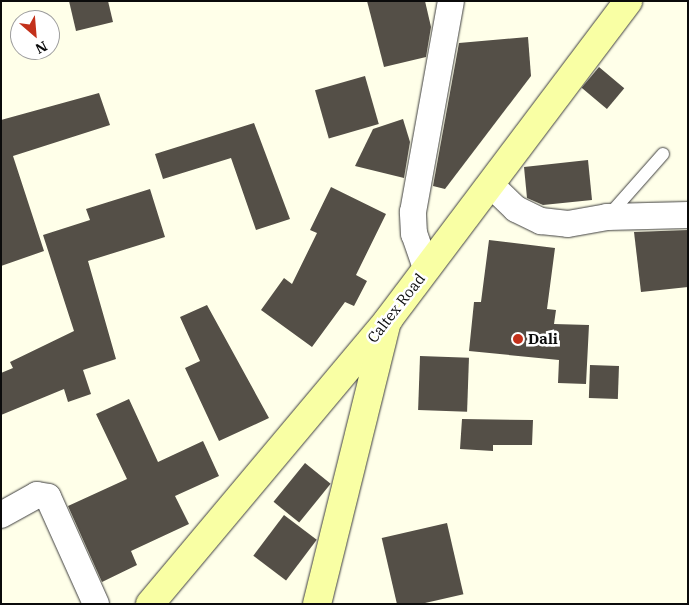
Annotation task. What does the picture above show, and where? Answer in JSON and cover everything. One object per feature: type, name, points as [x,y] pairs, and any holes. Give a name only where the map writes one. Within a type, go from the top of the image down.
[{"type":"street","points":[[426,268],[414,234],[413,212],[451,1]]},
{"type":"street","name":"Caltex Road","points":[[150,604],[388,320],[628,1]]},
{"type":"street","points":[[490,184],[516,208],[541,221],[568,224],[606,217],[688,215]]},
{"type":"street","points":[[317,604],[388,320]]},
{"type":"street","points":[[1,515],[37,496],[48,497],[96,604]]},
{"type":"lane","points":[[606,217],[664,154]]},
{"type":"building","points":[[69,1],[108,1],[113,22],[76,31]]},
{"type":"building","points":[[367,1],[425,1],[431,27],[426,57],[384,67]]},
{"type":"building","points":[[528,37],[531,76],[445,189],[433,186],[459,43]]},
{"type":"building","points":[[599,67],[624,88],[607,109],[582,88]]},
{"type":"building","points":[[365,76],[379,124],[329,138],[315,90]]},
{"type":"building","points":[[99,93],[110,125],[13,156],[44,251],[1,266],[1,120]]},
{"type":"building","points":[[403,119],[410,142],[404,178],[355,166],[373,129]]},
{"type":"building","points":[[254,123],[290,219],[256,230],[231,158],[163,179],[155,154]]},
{"type":"building","points":[[588,160],[592,200],[543,205],[527,198],[524,167]]},
{"type":"building","points":[[331,187],[386,214],[356,275],[367,281],[354,306],[345,302],[312,347],[261,310],[284,278],[292,284],[317,233],[310,230]]},
{"type":"building","points":[[150,189],[165,237],[88,261],[116,359],[83,370],[91,394],[68,402],[64,389],[1,415],[1,373],[13,368],[10,362],[74,331],[43,235],[90,220],[86,209]]},
{"type":"building","points":[[688,230],[688,287],[641,292],[634,232]]},
{"type":"building","points":[[489,240],[555,248],[547,309],[556,310],[554,324],[589,325],[586,384],[558,383],[559,360],[469,351],[474,302],[481,302]]},
{"type":"building","points":[[207,305],[269,418],[219,441],[185,368],[200,361],[180,317]]},
{"type":"building","points":[[420,356],[469,358],[467,412],[418,410]]},
{"type":"building","points":[[590,365],[619,366],[618,399],[589,398]]},
{"type":"building","points":[[129,399],[158,462],[203,441],[219,476],[175,496],[189,524],[131,551],[137,565],[102,582],[68,506],[127,479],[96,414]]},
{"type":"building","points":[[462,419],[533,420],[532,445],[493,445],[493,451],[460,449]]},
{"type":"building","points":[[305,463],[331,484],[299,523],[274,502]]},
{"type":"building","points":[[284,515],[317,540],[286,580],[253,556]]},
{"type":"building","points":[[447,523],[463,594],[421,604],[397,604],[382,538]]},
{"type":"place","name":"Dali","points":[[518,339]]}]
